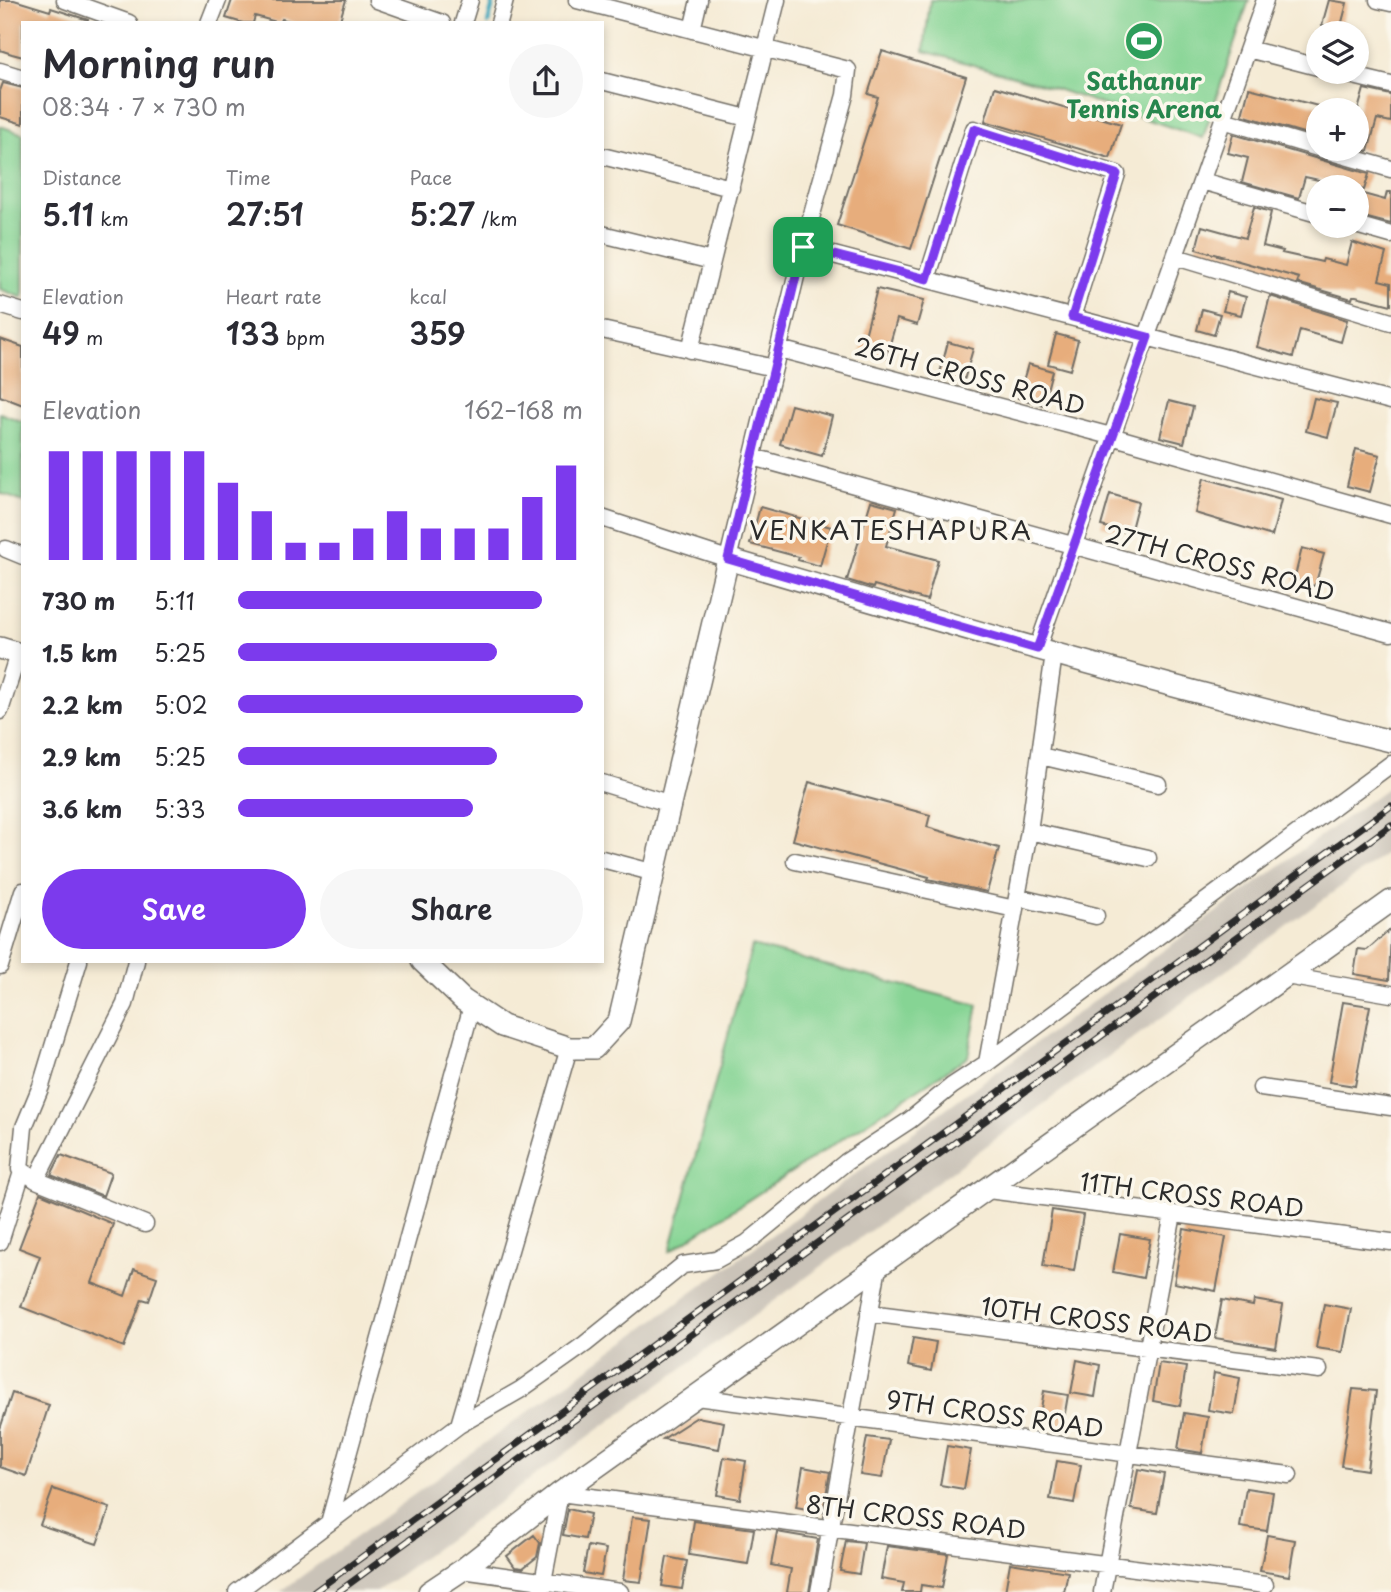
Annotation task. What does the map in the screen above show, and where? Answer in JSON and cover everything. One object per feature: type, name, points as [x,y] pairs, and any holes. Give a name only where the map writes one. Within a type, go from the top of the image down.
[{"type":"street","points":[[65,0],[123,21]]},
{"type":"street","points":[[210,21],[218,0]]},
{"type":"street","points":[[377,0],[436,21]]},
{"type":"street","points":[[464,21],[470,0]]},
{"type":"street","points":[[500,21],[505,0]]},
{"type":"street","points":[[424,963],[472,1006],[502,1026],[569,1048],[594,1048],[620,1021],[803,247],[845,95],[848,70],[692,30],[616,5],[577,0]]},
{"type":"street","points":[[692,30],[699,0]]},
{"type":"street","points":[[690,349],[777,0]]},
{"type":"street","points":[[987,1063],[1041,756],[1045,652],[1073,546],[1265,0]]},
{"type":"street","points":[[1378,0],[1391,3]]},
{"type":"street","points":[[1248,49],[1306,64]]},
{"type":"street","points":[[0,71],[21,77]]},
{"type":"street","points":[[1369,80],[1391,85]]},
{"type":"street","points":[[604,82],[747,118]]},
{"type":"street","points":[[1223,120],[1306,144]]},
{"type":"street","points":[[927,279],[974,129],[1117,174],[1072,317]]},
{"type":"street","points":[[604,156],[731,188]]},
{"type":"street","points":[[1364,161],[1391,169]]},
{"type":"street","points":[[1202,181],[1306,211]]},
{"type":"street","points":[[1369,229],[1391,235]]},
{"type":"street","points":[[604,234],[712,261]]},
{"type":"street","points":[[803,247],[1391,401]]},
{"type":"street","points":[[1176,257],[1391,322]]},
{"type":"street","points":[[0,305],[21,311]]},
{"type":"street","points":[[604,330],[774,368]]},
{"type":"street","name":"26TH CROSS ROAD","points":[[779,349],[1111,436],[1391,515]]},
{"type":"street","name":"27TH CROSS ROAD","points":[[753,457],[1391,633]]},
{"type":"street","points":[[604,519],[728,559],[1045,652],[1188,691],[1390,738]]},
{"type":"street","points":[[6,549],[21,555]]},
{"type":"street","points":[[0,711],[14,653]]},
{"type":"street","points":[[1041,756],[1158,784]]},
{"type":"street","points":[[237,1592],[459,1425],[520,1390],[585,1344],[684,1265],[716,1260],[747,1244],[846,1162],[910,1120],[952,1086],[987,1063],[1391,764]]},
{"type":"street","points":[[604,784],[671,804]]},
{"type":"street","points":[[1028,831],[1148,858]]},
{"type":"street","points":[[604,860],[655,873]]},
{"type":"street","points":[[795,861],[1096,916]]},
{"type":"street","points":[[0,966],[21,898]]},
{"type":"street","points":[[429,1592],[462,1570],[560,1493],[1391,901]]},
{"type":"street","points":[[78,963],[41,1086],[24,1127],[20,1169],[29,1176],[145,1224]]},
{"type":"street","points":[[0,1242],[29,1176],[125,1004],[135,963]]},
{"type":"street","points":[[1286,976],[1391,994]]},
{"type":"street","points":[[329,1523],[472,1006]]},
{"type":"street","points":[[459,1425],[569,1048]]},
{"type":"street","points":[[1261,1088],[1391,1107]]},
{"type":"street","name":"11TH CROSS ROAD","points":[[988,1190],[1391,1242]]},
{"type":"street","points":[[1102,1592],[1173,1214]]},
{"type":"street","points":[[819,1592],[878,1267]]},
{"type":"street","name":"10TH CROSS ROAD","points":[[869,1313],[1319,1370]]},
{"type":"street","name":"9TH CROSS ROAD","points":[[696,1397],[1289,1475]]},
{"type":"street","points":[[542,1587],[560,1493]]},
{"type":"street","name":"8TH CROSS ROAD","points":[[560,1493],[1265,1585]]},
{"type":"street","points":[[462,1570],[542,1587],[620,1592]]},
{"type":"shaded area","points":[[1391,785],[1391,850],[376,1592],[280,1592]]},
{"type":"green space","name":"Sathanur Tennis Arena","points":[[930,0],[1249,0],[1203,138],[1038,83],[924,51]]},
{"type":"green space","points":[[0,126],[21,133],[21,297],[0,289]]},
{"type":"green space","points":[[0,413],[21,421],[21,501],[0,493]]},
{"type":"green space","points":[[752,946],[978,1005],[968,1057],[670,1251]]},
{"type":"building","points":[[0,0],[14,0],[50,11],[51,8],[88,20],[21,21],[21,56],[0,50]]},
{"type":"building","points":[[232,0],[346,0],[340,21],[273,21],[255,16],[254,21],[226,18]]},
{"type":"building","points":[[1329,0],[1347,3],[1342,21],[1323,21]]},
{"type":"building","points":[[882,51],[966,77],[911,249],[837,225],[878,97],[868,94]]},
{"type":"building","points":[[3,83],[21,88],[21,123],[0,117],[0,91]]},
{"type":"building","points":[[995,87],[1121,124],[1110,158],[985,121]]},
{"type":"building","points":[[1249,88],[1306,103],[1306,134],[1242,115]]},
{"type":"building","points":[[1364,89],[1391,95],[1391,122],[1377,119],[1369,147],[1369,98],[1361,98]]},
{"type":"building","points":[[1233,134],[1306,155],[1306,161],[1325,161],[1369,174],[1306,175],[1299,198],[1242,182],[1248,158],[1228,153]]},
{"type":"building","points":[[1387,192],[1391,192],[1391,224],[1369,218],[1369,196],[1385,200]]},
{"type":"building","points":[[1254,207],[1271,212],[1263,246],[1283,251],[1282,253],[1346,265],[1352,242],[1386,253],[1379,280],[1391,283],[1391,305],[1356,296],[1352,299],[1297,283],[1299,278],[1196,249],[1202,226],[1245,238]]},
{"type":"building","points":[[877,289],[924,300],[917,325],[897,319],[886,358],[861,351]]},
{"type":"building","points":[[1228,292],[1246,297],[1241,315],[1223,311]]},
{"type":"building","points":[[1270,296],[1347,320],[1341,342],[1300,330],[1293,357],[1257,347]]},
{"type":"building","points":[[1202,309],[1220,314],[1214,335],[1197,330]]},
{"type":"building","points":[[1056,334],[1078,340],[1070,370],[1048,364]]},
{"type":"building","points":[[0,339],[21,346],[21,404],[0,396]]},
{"type":"building","points":[[948,342],[973,349],[963,384],[939,377]]},
{"type":"building","points":[[1028,364],[1052,371],[1043,405],[1018,398]]},
{"type":"building","points":[[1314,398],[1337,403],[1328,437],[1306,431]]},
{"type":"building","points":[[1169,401],[1193,407],[1184,443],[1160,437]]},
{"type":"building","points":[[791,405],[832,416],[822,456],[780,444]]},
{"type":"building","points":[[1356,449],[1380,455],[1370,492],[1347,486]]},
{"type":"building","points":[[1204,478],[1281,500],[1272,536],[1195,513]]},
{"type":"building","points":[[1110,494],[1138,502],[1130,533],[1101,526]]},
{"type":"building","points":[[871,501],[897,508],[886,546],[938,560],[927,600],[847,580]]},
{"type":"building","points":[[760,507],[831,527],[820,566],[798,560],[799,557],[750,544]]},
{"type":"building","points":[[1302,548],[1324,554],[1315,586],[1294,580]]},
{"type":"building","points":[[809,782],[930,815],[927,827],[999,848],[987,892],[928,879],[929,877],[793,840]]},
{"type":"building","points":[[1391,929],[1389,980],[1354,974],[1358,949],[1367,950]]},
{"type":"building","points":[[1343,1002],[1370,1006],[1355,1086],[1329,1082]]},
{"type":"building","points":[[61,1155],[111,1173],[103,1196],[51,1175]]},
{"type":"building","points":[[40,1193],[113,1224],[92,1283],[125,1296],[134,1269],[157,1277],[149,1301],[142,1299],[124,1347],[21,1307],[40,1256],[19,1248]]},
{"type":"building","points":[[1052,1210],[1083,1215],[1074,1271],[1043,1266]]},
{"type":"building","points":[[1184,1229],[1226,1237],[1216,1291],[1174,1283]]},
{"type":"building","points":[[1120,1234],[1150,1239],[1143,1278],[1113,1272]]},
{"type":"building","points":[[1222,1300],[1253,1306],[1254,1300],[1283,1305],[1276,1348],[1215,1338]]},
{"type":"building","points":[[1324,1304],[1351,1309],[1343,1352],[1316,1348]]},
{"type":"building","points":[[913,1338],[936,1342],[931,1371],[908,1366]]},
{"type":"building","points":[[1077,1360],[1100,1365],[1095,1397],[1071,1393]]},
{"type":"building","points":[[1159,1363],[1186,1367],[1180,1406],[1153,1401]]},
{"type":"building","points":[[1214,1373],[1240,1378],[1234,1414],[1208,1410]]},
{"type":"building","points":[[1353,1389],[1376,1391],[1367,1470],[1341,1466]]},
{"type":"building","points":[[1044,1391],[1068,1395],[1062,1430],[1038,1426]]},
{"type":"building","points":[[12,1393],[49,1405],[26,1476],[0,1467],[0,1429]]},
{"type":"building","points":[[1184,1413],[1208,1417],[1202,1453],[1178,1449]]},
{"type":"building","points":[[697,1417],[724,1422],[719,1449],[663,1439]]},
{"type":"building","points":[[867,1437],[889,1440],[882,1478],[860,1475]]},
{"type":"building","points":[[947,1446],[971,1450],[964,1489],[940,1485]]},
{"type":"building","points":[[724,1457],[746,1461],[740,1499],[717,1495]]},
{"type":"building","points":[[1057,1461],[1081,1465],[1074,1503],[1050,1499]]},
{"type":"building","points":[[803,1467],[830,1472],[823,1512],[796,1507]]},
{"type":"building","points":[[1138,1469],[1164,1474],[1157,1513],[1131,1509]]},
{"type":"building","points":[[1246,1488],[1273,1492],[1267,1531],[1240,1527]]},
{"type":"building","points":[[53,1489],[110,1508],[97,1544],[40,1525]]},
{"type":"building","points":[[568,1509],[590,1514],[585,1539],[563,1535]]},
{"type":"building","points":[[632,1517],[651,1519],[641,1582],[623,1580]]},
{"type":"building","points":[[694,1521],[754,1529],[748,1564],[689,1555]]},
{"type":"building","points":[[777,1532],[818,1539],[809,1592],[787,1592],[791,1569],[771,1565]]},
{"type":"building","points":[[534,1535],[540,1543],[537,1557],[523,1568],[515,1567],[507,1556]]},
{"type":"building","points":[[1267,1535],[1295,1540],[1289,1576],[1260,1571]]},
{"type":"building","points":[[846,1541],[864,1543],[859,1574],[840,1571]]},
{"type":"building","points":[[588,1546],[606,1549],[601,1576],[583,1573]]},
{"type":"building","points":[[887,1546],[948,1554],[942,1588],[921,1585],[920,1592],[902,1592],[904,1583],[881,1579]]},
{"type":"building","points":[[667,1557],[687,1561],[682,1589],[662,1586]]},
{"type":"building","points":[[1010,1563],[1068,1572],[1064,1592],[1005,1592]]},
{"type":"waterway","points":[[489,21],[494,0]]},
{"type":"railway","points":[[314,1592],[1391,806]]},
{"type":"railway","points":[[338,1592],[1391,825]]},
{"type":"place","name":"Sathanur Tennis Arena","points":[[1144,41]]},
{"type":"district","name":"VENKATESHAPURA","points":[[891,529]]},
{"type":"route","points":[[974,129],[1117,174],[1072,317],[1148,337],[1037,649],[728,559],[803,247],[927,279],[974,129]]}]
